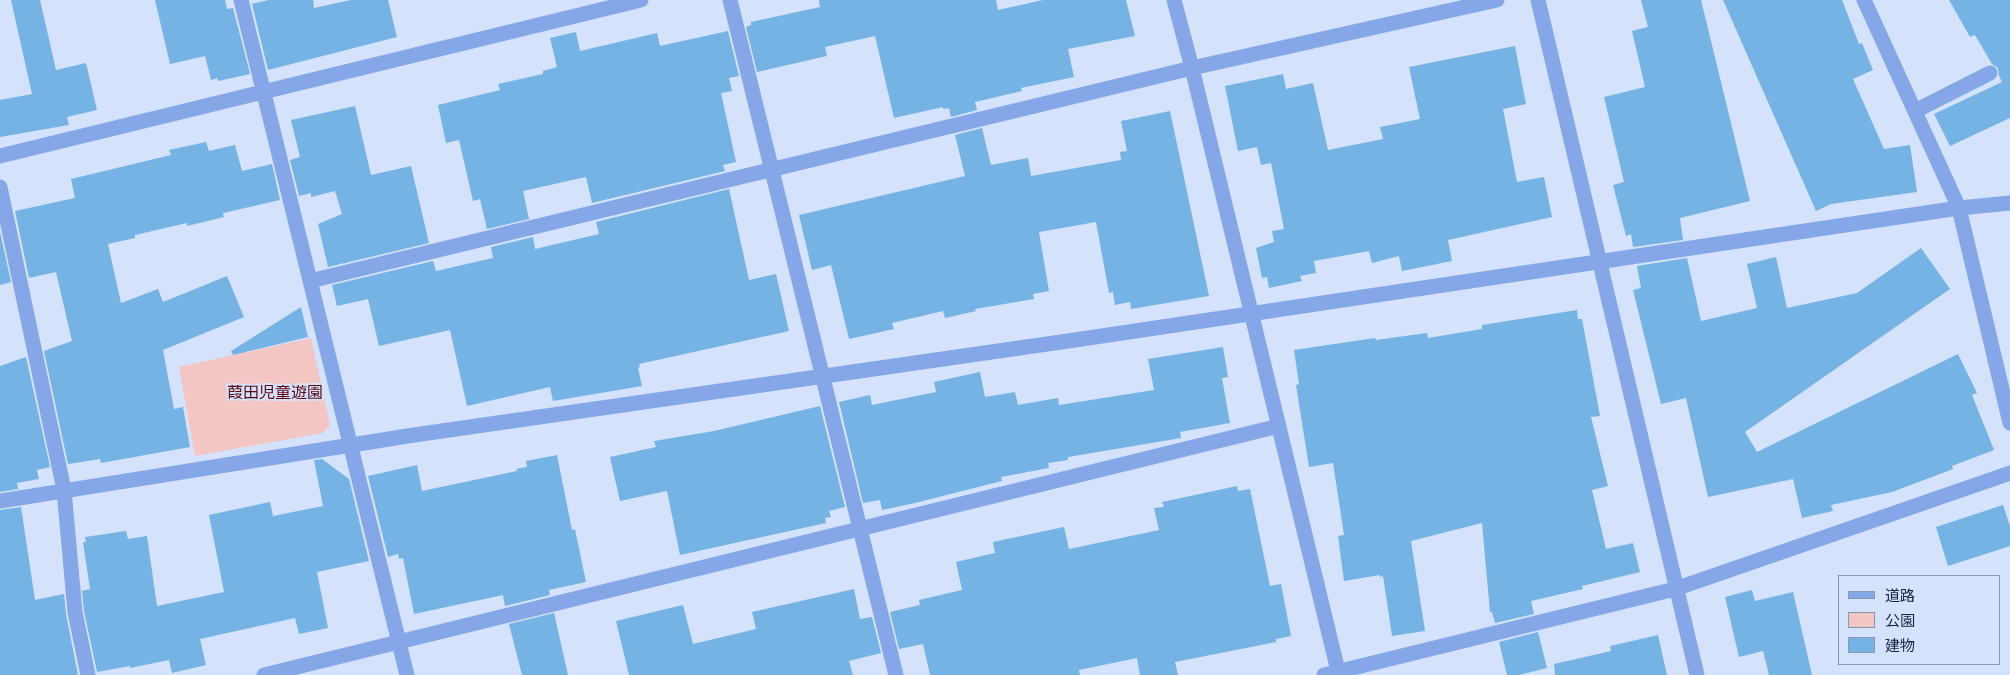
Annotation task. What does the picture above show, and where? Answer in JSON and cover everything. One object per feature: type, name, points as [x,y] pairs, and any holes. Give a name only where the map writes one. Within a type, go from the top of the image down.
[{"type":"street","points":[[241,0],[407,675]]},
{"type":"street","points":[[0,156],[642,0]]},
{"type":"street","points":[[730,0],[896,675]]},
{"type":"street","points":[[1174,0],[1252,314],[1333,674],[1675,588],[2010,473]]},
{"type":"street","points":[[310,282],[1192,68],[1497,0]]},
{"type":"street","points":[[1538,0],[1697,675]]},
{"type":"street","points":[[1864,0],[1959,208],[2010,423]]},
{"type":"street","points":[[1914,111],[1990,74]]},
{"type":"street","points":[[0,187],[64,490],[75,612],[88,675]]},
{"type":"street","points":[[0,501],[350,445],[2010,202]]},
{"type":"street","points":[[264,675],[1278,426]]},
{"type":"green space","name":"葭田児童遊園","points":[[311,338],[330,425],[323,433],[195,456],[179,367]]},
{"type":"building","points":[[11,0],[40,0],[56,70],[86,63],[97,110],[67,117],[69,125],[0,137],[0,100],[32,94]]},
{"type":"building","points":[[155,0],[225,0],[227,9],[233,8],[250,74],[218,81],[217,78],[211,80],[205,56],[170,64]]},
{"type":"building","points":[[268,0],[313,0],[314,8],[351,0],[388,0],[397,37],[268,70],[252,4]]},
{"type":"building","points":[[819,0],[996,0],[998,10],[1043,0],[1126,0],[1135,36],[1068,49],[1074,77],[1021,88],[1022,91],[975,102],[977,110],[951,117],[949,108],[943,109],[943,107],[894,118],[875,36],[825,47],[827,56],[757,72],[746,27],[751,25],[751,22],[820,7]]},
{"type":"building","points":[[1641,0],[1701,0],[1750,201],[1680,218],[1683,240],[1633,247],[1631,234],[1626,236],[1613,185],[1624,182],[1604,97],[1645,87],[1632,31],[1648,27]]},
{"type":"building","points":[[1723,0],[1842,0],[1859,44],[1862,43],[1873,70],[1853,79],[1884,149],[1910,145],[1917,192],[1831,204],[1816,211]]},
{"type":"building","points":[[1949,0],[2010,0],[2010,118],[1950,146],[1934,114],[2002,82],[1998,68],[1992,64],[1975,35],[1970,37]]},
{"type":"building","points":[[728,31],[739,76],[729,78],[732,91],[721,93],[736,162],[723,165],[725,171],[592,203],[586,177],[523,191],[529,219],[487,229],[480,199],[473,201],[459,140],[446,143],[438,105],[500,90],[498,84],[543,74],[543,71],[557,67],[550,38],[576,32],[580,51],[657,33],[660,46]]},
{"type":"building","points":[[1515,46],[1526,104],[1503,109],[1517,182],[1544,177],[1552,217],[1448,240],[1452,261],[1402,271],[1399,256],[1372,263],[1369,251],[1314,261],[1316,273],[1300,276],[1302,281],[1269,288],[1267,277],[1262,278],[1256,248],[1274,242],[1272,231],[1284,229],[1271,163],[1261,165],[1257,147],[1238,151],[1225,86],[1283,74],[1286,89],[1313,83],[1328,150],[1383,139],[1380,127],[1420,119],[1409,67]]},
{"type":"building","points":[[355,106],[371,175],[411,166],[429,243],[328,267],[318,224],[342,214],[335,191],[311,197],[311,193],[299,196],[290,160],[300,157],[291,120]]},
{"type":"building","points":[[1170,111],[1209,296],[1131,309],[1130,302],[1115,305],[1113,292],[1109,293],[1096,222],[1039,232],[1049,291],[1033,294],[1034,299],[975,309],[976,311],[945,318],[943,311],[892,323],[894,329],[849,339],[831,265],[812,270],[799,215],[965,176],[955,135],[982,128],[991,165],[1028,158],[1031,176],[1121,160],[1120,152],[1127,151],[1121,121]]},
{"type":"building","points":[[206,142],[209,151],[235,145],[242,171],[272,164],[280,200],[223,213],[224,217],[135,235],[135,238],[108,244],[121,303],[158,289],[163,302],[227,276],[244,317],[163,350],[174,409],[183,407],[190,447],[101,463],[100,459],[68,464],[44,351],[72,341],[56,272],[29,278],[15,211],[75,198],[71,179],[171,155],[169,150]]},
{"type":"building","points":[[729,189],[749,280],[776,274],[789,331],[639,364],[640,367],[638,368],[642,386],[553,401],[550,387],[467,406],[450,330],[379,346],[368,299],[337,306],[332,285],[433,261],[436,271],[493,258],[491,247],[533,237],[535,249],[599,234],[596,222]]},
{"type":"building","points":[[0,232],[11,282],[0,285]]},
{"type":"building","points":[[1921,248],[1950,289],[1745,432],[1757,452],[1958,354],[1977,393],[1972,395],[1994,450],[1952,466],[1953,469],[1892,492],[1831,505],[1833,511],[1802,518],[1793,479],[1708,497],[1686,398],[1661,404],[1633,290],[1641,288],[1637,266],[1687,258],[1701,321],[1757,308],[1747,264],[1776,257],[1787,308],[1857,293]]},
{"type":"building","points":[[301,307],[308,337],[233,355],[231,351]]},
{"type":"building","points":[[1577,310],[1578,319],[1582,319],[1600,416],[1591,417],[1608,486],[1592,490],[1606,549],[1633,543],[1640,572],[1582,586],[1583,589],[1531,601],[1534,614],[1495,623],[1492,612],[1490,612],[1482,523],[1411,541],[1425,631],[1392,636],[1383,576],[1344,581],[1338,536],[1344,535],[1333,463],[1309,467],[1296,385],[1299,384],[1294,350],[1375,338],[1376,340],[1427,333],[1428,338],[1482,329],[1482,325]]},
{"type":"building","points":[[1223,347],[1228,377],[1222,378],[1230,423],[1180,432],[1181,438],[1068,457],[1068,460],[1048,463],[1049,468],[1001,477],[1002,481],[915,503],[882,510],[880,500],[863,503],[839,402],[870,395],[872,405],[936,392],[934,382],[980,372],[985,397],[1015,392],[1018,405],[1058,398],[1059,405],[1154,390],[1148,359]]},
{"type":"building","points":[[26,357],[50,467],[37,470],[39,479],[17,483],[18,489],[0,492],[0,366]]},
{"type":"building","points":[[820,406],[845,507],[829,511],[831,517],[825,518],[826,523],[680,555],[667,491],[620,501],[610,457],[656,447],[654,441],[714,431]]},
{"type":"building","points":[[557,455],[572,530],[575,529],[586,582],[549,590],[550,595],[505,606],[503,595],[414,614],[403,558],[399,559],[398,554],[388,557],[368,476],[417,465],[422,491],[517,471],[516,469],[527,467],[526,461]]},
{"type":"building","points":[[322,459],[349,479],[369,561],[317,572],[328,628],[299,634],[295,618],[200,639],[206,665],[172,673],[169,660],[97,672],[84,611],[82,591],[90,589],[83,542],[86,542],[85,537],[126,531],[128,539],[147,536],[157,606],[224,592],[209,515],[270,502],[273,516],[323,506],[314,460]]},
{"type":"building","points":[[1237,486],[1238,491],[1250,489],[1270,586],[1281,584],[1291,636],[1276,639],[1276,642],[1175,662],[1178,675],[1140,675],[1137,658],[1079,670],[1080,675],[930,675],[923,644],[899,649],[890,612],[920,605],[919,600],[962,590],[956,562],[995,553],[993,542],[1064,527],[1069,549],[1159,530],[1154,508],[1164,507],[1162,502]]},
{"type":"building","points":[[2003,505],[2010,526],[2010,546],[1948,566],[1936,527]]},
{"type":"building","points":[[21,507],[35,600],[64,594],[78,675],[0,675],[0,510]]},
{"type":"building","points":[[854,589],[860,619],[872,617],[881,653],[849,661],[853,675],[629,675],[616,621],[683,605],[693,644],[756,629],[752,612]]},
{"type":"building","points":[[1752,590],[1755,601],[1793,592],[1812,675],[1769,675],[1763,651],[1739,657],[1725,597]]},
{"type":"building","points":[[554,613],[568,675],[522,675],[509,624]]},
{"type":"building","points":[[1538,632],[1547,668],[1519,675],[1507,675],[1499,642]]},
{"type":"building","points":[[1658,635],[1667,675],[1555,675],[1554,664],[1611,651],[1610,646]]}]
